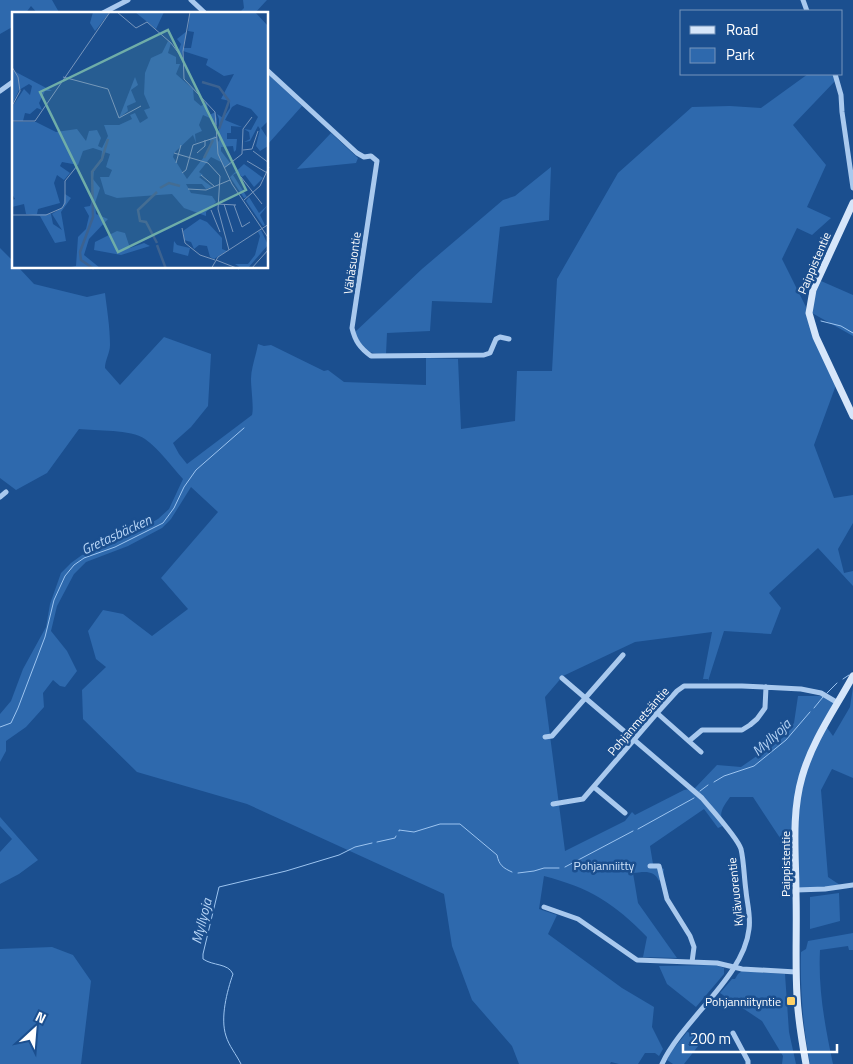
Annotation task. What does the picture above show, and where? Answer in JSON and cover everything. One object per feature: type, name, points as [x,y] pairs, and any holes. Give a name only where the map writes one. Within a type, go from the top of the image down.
[{"type":"street","points":[[105,12],[128,0]]},
{"type":"street","points":[[191,0],[204,12]]},
{"type":"street","name":"Vähäsuontie","points":[[269,72],[357,153],[371,156],[376,161],[352,328],[360,348],[371,356],[484,356],[490,352],[496,339],[500,337],[509,339]]},
{"type":"street","points":[[835,75],[841,96],[853,188]]},
{"type":"street","points":[[0,91],[12,82]]},
{"type":"street","name":"Paippistentie","points":[[853,203],[813,290],[809,313],[816,337],[853,416]]},
{"type":"street","points":[[0,497],[6,492]]},
{"type":"street","points":[[545,737],[552,736],[623,655]]},
{"type":"street","name":"Paippistentie","points":[[806,1064],[801,1035],[796,972],[795,854],[797,800],[811,752],[853,676]]},
{"type":"street","name":"Kylävuorentie","points":[[562,678],[702,798],[721,820],[741,849],[749,929],[741,956],[729,976],[684,1028],[668,1050],[663,1064]]},
{"type":"street","name":"Pohjanmetsäntie","points":[[553,804],[583,799],[657,713],[684,686],[766,687],[809,690],[821,693],[838,704]]},
{"type":"street","points":[[689,741],[702,730],[742,730],[750,725],[758,719],[765,708],[766,687]]},
{"type":"street","points":[[657,713],[701,752]]},
{"type":"street","points":[[594,787],[626,814]]},
{"type":"street","points":[[650,866],[659,866],[667,899],[690,936],[694,947],[692,962]]},
{"type":"street","points":[[796,890],[853,886]]},
{"type":"street","points":[[544,907],[578,919],[637,960],[723,964],[766,972],[796,972]]},
{"type":"street","points":[[733,1033],[748,1064]]},
{"type":"green space","points":[[0,0],[52,0],[59,12],[36,12],[31,6],[26,12],[12,12],[12,27],[0,34]]},
{"type":"green space","points":[[243,0],[267,0],[256,12],[240,12],[244,8]]},
{"type":"green space","points":[[269,75],[302,106],[269,143]]},
{"type":"green space","name":"Pohjanniitty","points":[[807,75],[834,75],[836,80],[793,125],[826,165],[807,207],[831,218],[812,235],[797,228],[782,259],[806,307],[809,323],[836,385],[814,445],[834,498],[853,495],[853,523],[838,549],[844,573],[853,571],[853,586],[818,548],[769,593],[781,608],[771,634],[724,631],[708,681],[708,679],[703,679],[712,632],[635,642],[563,676],[545,697],[565,851],[625,821],[632,812],[635,815],[684,790],[695,788],[717,765],[741,767],[784,737],[794,723],[798,696],[828,696],[838,703],[825,725],[833,736],[850,707],[853,687],[853,778],[832,769],[821,790],[828,877],[843,887],[796,890],[795,847],[788,850],[753,797],[730,797],[723,807],[721,814],[725,825],[718,828],[704,809],[650,846],[653,864],[664,869],[663,876],[659,881],[651,873],[633,873],[638,903],[677,958],[643,957],[647,937],[612,906],[575,886],[544,876],[539,909],[557,915],[548,934],[622,988],[654,1007],[652,1027],[663,1049],[659,1056],[655,1053],[645,1053],[638,1064],[611,1062],[610,1064],[519,1064],[512,1046],[472,1000],[452,946],[444,894],[247,804],[137,772],[83,719],[82,690],[106,667],[96,659],[88,631],[103,610],[123,614],[152,636],[188,609],[161,578],[218,512],[191,487],[171,519],[162,528],[128,546],[86,562],[74,574],[57,606],[51,631],[67,651],[77,671],[65,687],[60,686],[53,680],[43,693],[44,707],[26,727],[6,741],[6,751],[0,762],[0,714],[11,701],[23,669],[46,627],[50,604],[61,573],[82,555],[120,540],[158,519],[169,509],[183,479],[156,448],[139,436],[122,432],[79,429],[47,473],[16,490],[0,478],[0,248],[12,260],[12,269],[20,269],[34,284],[87,297],[105,293],[110,345],[105,368],[120,385],[164,337],[211,354],[208,406],[191,427],[173,443],[187,464],[252,415],[251,375],[258,344],[264,346],[271,345],[324,371],[328,370],[344,382],[426,385],[426,358],[458,359],[461,429],[515,421],[517,371],[552,371],[557,279],[618,173],[692,107],[730,106],[761,108]]},
{"type":"green space","points":[[331,133],[358,158],[356,163],[297,169]]},
{"type":"green space","points":[[551,167],[549,220],[500,227],[492,303],[432,301],[430,331],[387,333],[386,354],[370,352],[363,347],[355,332],[422,269],[503,200],[515,196]]},
{"type":"green space","points":[[821,281],[853,295],[853,336],[812,313],[813,299]]},
{"type":"green space","points":[[0,817],[38,860],[19,874],[0,884],[0,852],[12,839],[0,826]]},
{"type":"green space","points":[[839,893],[840,921],[810,929],[810,897]]},
{"type":"green space","points":[[853,933],[853,950],[849,950],[848,946],[820,950],[821,994],[833,1064],[810,1064],[802,1008],[801,952],[806,949],[808,941]]},
{"type":"green space","points":[[52,947],[73,955],[91,981],[81,1064],[0,1064],[0,949]]},
{"type":"green space","points":[[716,965],[724,968],[724,974],[696,1007],[667,984],[659,966]]},
{"type":"green space","points":[[742,971],[785,974],[789,1032],[796,1064],[782,1064],[783,1056],[762,1021],[720,993]]},
{"type":"green space","points":[[687,1032],[706,1036],[684,1064],[673,1064],[667,1060]]},
{"type":"waterway","name":"Myllyoja","points":[[821,321],[841,326],[853,333]]},
{"type":"waterway","name":"Gretasbäcken","points":[[0,727],[11,723],[18,708],[45,637],[54,600],[65,576],[74,565],[84,558],[115,547],[163,523],[196,470],[244,428]]},
{"type":"waterway","name":"Myllyoja","points":[[843,679],[849,675]]},
{"type":"waterway","name":"Myllyoja","points":[[827,693],[837,683]]},
{"type":"waterway","name":"Myllyoja","points":[[814,708],[823,697]]},
{"type":"waterway","name":"Myllyoja","points":[[714,782],[724,776],[754,766],[786,740],[810,712]]},
{"type":"waterway","name":"Myllyoja","points":[[700,791],[708,785]]},
{"type":"waterway","name":"Myllyoja","points":[[638,829],[694,798]]},
{"type":"waterway","name":"Myllyoja","points":[[399,831],[414,832],[440,824],[460,824],[497,855],[502,866],[512,872]]},
{"type":"waterway","name":"Myllyoja","points":[[565,867],[633,831]]},
{"type":"waterway","name":"Myllyoja","points":[[377,842],[395,838],[396,836]]},
{"type":"waterway","name":"Myllyoja","points":[[241,1064],[229,1043],[224,1029],[225,1005],[233,974],[228,968],[203,959],[219,887],[286,871],[372,843]]},
{"type":"waterway","name":"Myllyoja","points":[[518,873],[544,868],[559,868]]},
{"type":"place","name":"Pohjanniityntie","points":[[791,1001]]}]
